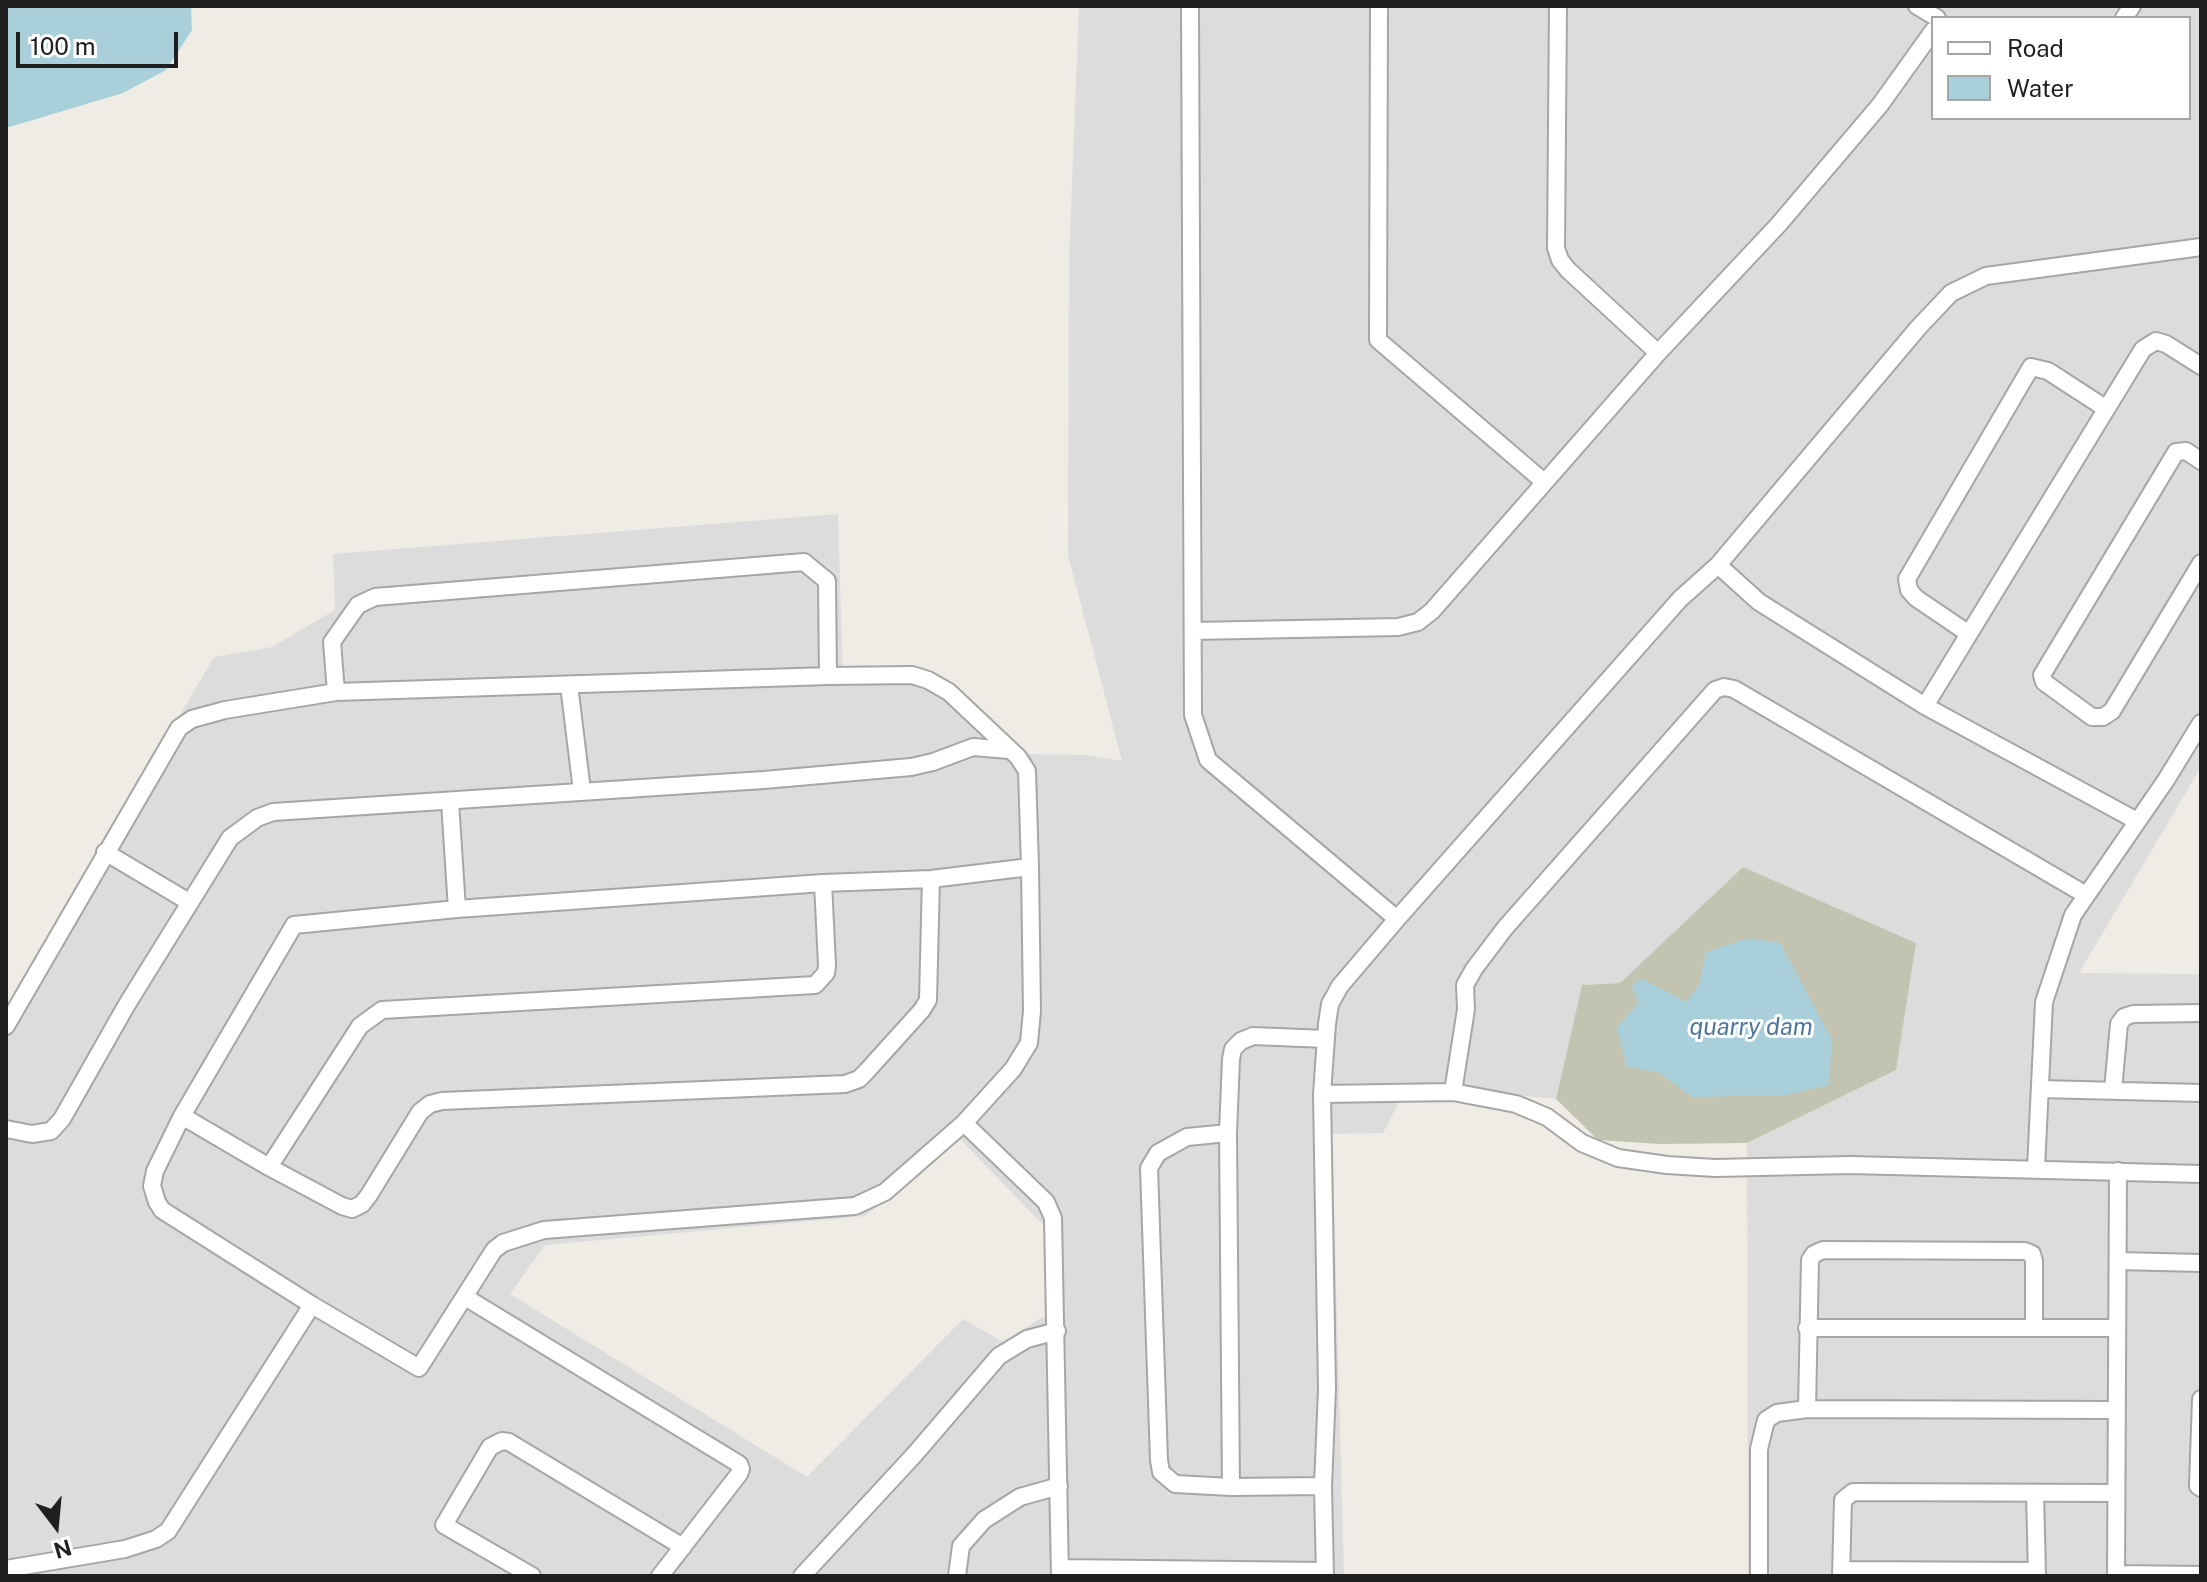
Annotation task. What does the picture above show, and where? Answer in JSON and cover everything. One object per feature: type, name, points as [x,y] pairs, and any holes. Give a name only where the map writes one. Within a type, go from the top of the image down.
[{"type":"street","points":[[1190,6],[1193,715],[1208,760],[1397,919]]},
{"type":"street","points":[[1379,6],[1378,340],[1543,481]]},
{"type":"street","points":[[1558,6],[1556,248],[1568,270],[1658,353]]},
{"type":"street","points":[[1193,631],[1398,627],[1418,622],[1432,611],[1543,481],[1779,224],[1880,105],[1931,34]]},
{"type":"street","points":[[964,1123],[1051,1209],[1057,1331],[1060,1572],[1324,1574],[1323,1486],[1327,1389],[1322,1094],[1330,1004],[1340,986],[1680,599],[1718,565],[1951,293],[1986,276],[2201,247]]},
{"type":"street","points":[[1925,706],[2143,349],[2156,341],[2201,366]]},
{"type":"street","points":[[1969,634],[1916,598],[1909,590],[1907,579],[2031,367],[2048,371],[2105,408]]},
{"type":"street","points":[[2201,461],[2186,451],[2176,452],[2042,675],[2044,682],[2092,717],[2103,717],[2112,711],[2201,563]]},
{"type":"street","points":[[336,692],[332,642],[358,605],[375,597],[804,562],[827,581],[828,676]]},
{"type":"street","points":[[1718,565],[1759,602],[1925,706],[2137,821]]},
{"type":"street","points":[[6,1026],[179,728],[192,719],[225,710],[336,692],[912,675],[949,692],[1024,763],[1027,771],[1030,867],[1032,1011],[1029,1043],[1013,1069],[964,1123],[885,1192],[863,1204],[836,1210],[532,1232],[512,1238],[494,1250],[419,1368],[162,1210],[152,1186],[155,1171],[182,1116],[294,925],[457,909],[823,883],[931,879],[1030,867]]},
{"type":"street","points":[[569,685],[582,791]]},
{"type":"street","points":[[1453,1092],[1466,1009],[1465,985],[1474,969],[1505,928],[1715,690],[1724,687],[1734,689],[2086,895]]},
{"type":"street","points":[[2036,1168],[2044,1002],[2073,915],[2201,723]]},
{"type":"street","points":[[6,1129],[32,1134],[51,1131],[62,1119],[230,838],[257,818],[273,812],[764,780],[911,767],[973,747],[1009,750]]},
{"type":"street","points":[[450,802],[457,909]]},
{"type":"street","points":[[105,852],[189,902]]},
{"type":"street","points":[[182,1116],[269,1167],[352,1209],[362,1204],[369,1195],[420,1112],[430,1104],[845,1084],[859,1079],[928,1000],[931,879]]},
{"type":"street","points":[[269,1167],[360,1026],[382,1010],[815,985],[826,973],[827,965],[823,883]]},
{"type":"street","points":[[2113,1090],[2119,1024],[2124,1017],[2133,1014],[2201,1013]]},
{"type":"street","points":[[1231,1487],[1228,1133],[1233,1049],[1253,1036],[1326,1039]]},
{"type":"street","points":[[2040,1089],[2201,1093]]},
{"type":"street","points":[[1322,1094],[1453,1092],[1516,1104],[1547,1117],[1582,1143],[1618,1158],[1667,1165],[1715,1168],[1850,1165],[2036,1168],[2201,1174]]},
{"type":"street","points":[[1228,1133],[1187,1137],[1158,1153],[1149,1168],[1161,1472],[1175,1484],[1323,1486]]},
{"type":"street","points":[[2118,1171],[2116,1575],[2198,1575]]},
{"type":"street","points":[[1807,1409],[1810,1260],[1823,1250],[2025,1251],[2032,1254],[2034,1328]]},
{"type":"street","points":[[2118,1261],[2201,1263]]},
{"type":"street","points":[[465,1297],[739,1464],[739,1474],[660,1576]]},
{"type":"street","points":[[6,1569],[125,1549],[156,1539],[168,1531],[312,1305]]},
{"type":"street","points":[[1807,1328],[2117,1328]]},
{"type":"street","points":[[802,1576],[915,1454],[999,1356],[1027,1339],[1057,1331]]},
{"type":"street","points":[[2201,1399],[2198,1486],[2201,1488]]},
{"type":"street","points":[[1759,1576],[1759,1449],[1766,1420],[1777,1413],[1807,1409],[2116,1410]]},
{"type":"street","points":[[532,1576],[444,1525],[490,1447],[502,1441],[509,1442],[683,1547]]},
{"type":"street","points":[[957,1576],[961,1546],[984,1520],[1020,1497],[1059,1486]]},
{"type":"street","points":[[2035,1493],[2036,1574],[1841,1573],[1843,1500],[1853,1492],[2116,1493]]},
{"type":"shaded area","points":[[1079,6],[2201,6],[2201,767],[2079,973],[2201,974],[2201,1576],[1748,1576],[1747,1143],[1896,1070],[1743,867],[1620,983],[1582,985],[1556,1099],[1408,1084],[1383,1133],[1332,1134],[1344,1576],[6,1576],[6,1011],[214,657],[272,647],[335,610],[333,554],[838,514],[843,678],[945,682],[1019,754],[1085,755],[1122,761],[1068,555],[1069,258]],"holes":[[[959,1138],[1044,1226],[1052,1311],[1003,1342],[963,1319],[807,1477],[510,1294],[545,1245],[865,1216]]]},
{"type":"shaded area","points":[[1743,867],[1916,943],[1896,1070],[1747,1143],[1660,1144],[1598,1140],[1556,1099],[1582,985],[1620,983]]},
{"type":"water","points":[[6,6],[191,6],[192,30],[166,70],[123,93],[6,128]]},
{"type":"water","name":"quarry dam","points":[[1748,938],[1780,943],[1832,1040],[1829,1085],[1787,1095],[1692,1097],[1658,1072],[1627,1067],[1617,1028],[1638,1003],[1632,985],[1642,979],[1686,1002],[1699,985],[1706,952]]}]
